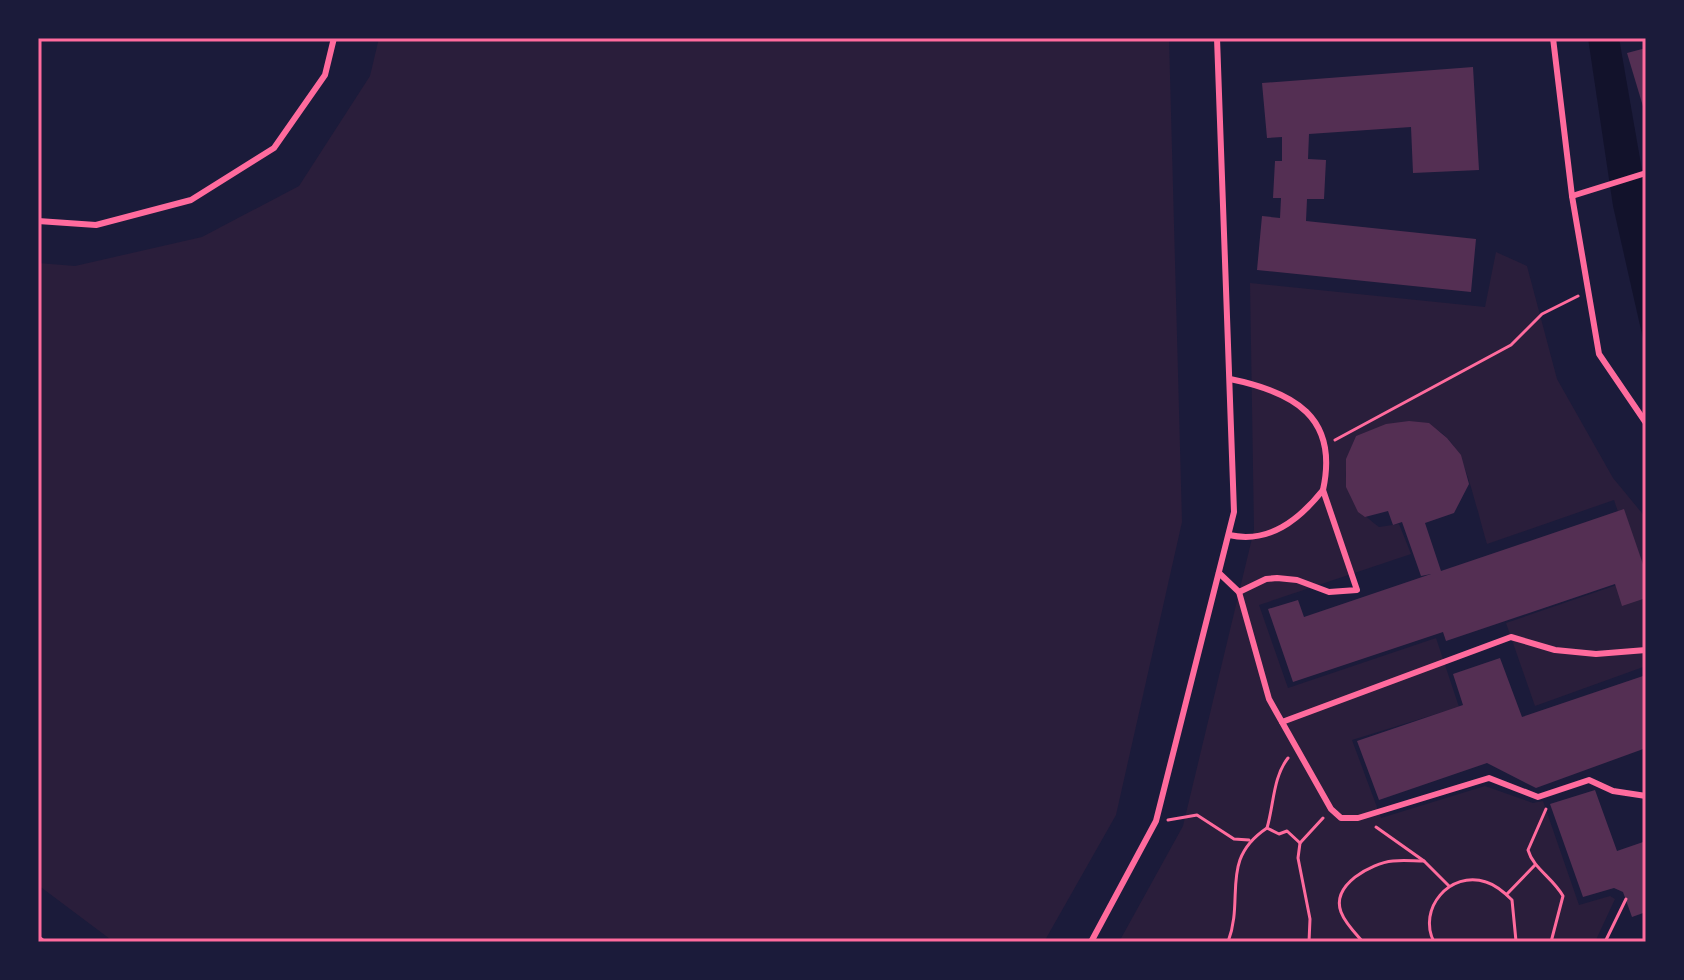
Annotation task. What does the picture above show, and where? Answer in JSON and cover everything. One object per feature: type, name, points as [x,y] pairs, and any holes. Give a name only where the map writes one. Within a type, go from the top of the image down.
[{"type":"lane","points":[[38,221],[96,225],[191,200],[274,148],[325,75],[334,38]]},
{"type":"lane","points":[[1091,942],[1156,821],[1234,512],[1217,38]]},
{"type":"lane","points":[[1553,38],[1572,196],[1599,354],[1646,423]]},
{"type":"lane","points":[[1572,196],[1646,173]]},
{"type":"lane","points":[[1229,535],[1244,539],[1270,534],[1308,508],[1323,490],[1327,470],[1326,445],[1306,408],[1257,385],[1230,379]]},
{"type":"lane","points":[[1239,592],[1266,579],[1277,578],[1297,580],[1329,592],[1357,590],[1323,490]]},
{"type":"lane","points":[[1219,573],[1239,592],[1269,699],[1331,809],[1341,818],[1358,818],[1489,778],[1542,795],[1589,780],[1613,791],[1646,796]]},
{"type":"lane","points":[[1282,722],[1511,637],[1555,650],[1596,654],[1646,650]]},
{"type":"lane","points":[[38,938],[43,942]]},
{"type":"path","points":[[1326,445],[1511,345],[1542,314],[1588,290]]},
{"type":"path","points":[[1228,942],[1234,925],[1234,881],[1239,859],[1249,840],[1267,828],[1277,798],[1275,779],[1285,760],[1296,750]]},
{"type":"path","points":[[1542,795],[1546,809],[1528,850],[1535,865],[1552,878],[1563,896],[1551,942]]},
{"type":"path","points":[[1309,942],[1310,919],[1298,858],[1300,843],[1331,809]]},
{"type":"path","points":[[1156,821],[1197,815],[1234,839],[1249,840]]},
{"type":"path","points":[[1358,818],[1387,832],[1424,861],[1449,886]]},
{"type":"path","points":[[1267,828],[1279,834],[1287,831],[1300,843]]},
{"type":"path","points":[[1363,942],[1340,910],[1340,895],[1367,869],[1391,861],[1424,861]]},
{"type":"path","points":[[1506,895],[1535,865]]},
{"type":"path","points":[[1434,942],[1428,925],[1430,910],[1449,886],[1467,880],[1484,881],[1506,895],[1516,913],[1517,942]]},
{"type":"path","points":[[1605,942],[1626,899]]},
{"type":"shaded area","points":[[379,38],[1169,38],[1182,522],[1116,815],[1044,942],[114,942],[38,885],[38,263],[75,266],[202,237],[299,186],[370,76]]},
{"type":"shaded area","points":[[1588,38],[1619,38],[1646,193],[1646,352],[1613,206]]},
{"type":"shaded area","points":[[1496,252],[1527,266],[1557,379],[1613,478],[1646,518],[1646,666],[1535,706],[1506,623],[1640,577],[1614,500],[1487,544],[1463,463],[1452,444],[1437,430],[1417,423],[1391,425],[1356,436],[1350,450],[1346,476],[1347,487],[1358,507],[1379,527],[1399,524],[1411,554],[1259,605],[1288,688],[1436,638],[1459,707],[1352,740],[1381,818],[1485,786],[1533,803],[1543,801],[1579,905],[1610,896],[1615,899],[1595,942],[1119,942],[1183,826],[1254,530],[1250,283],[1485,307]]},
{"type":"building","points":[[1646,48],[1646,113],[1645,113],[1627,53]]},
{"type":"building","points":[[1473,67],[1479,170],[1413,173],[1411,127],[1309,134],[1308,159],[1326,160],[1324,199],[1307,199],[1306,221],[1476,239],[1471,292],[1257,270],[1262,216],[1280,218],[1281,198],[1273,198],[1275,161],[1282,161],[1282,137],[1267,138],[1262,83]]},
{"type":"building","points":[[1409,421],[1429,423],[1447,438],[1461,455],[1469,484],[1454,513],[1425,523],[1441,571],[1624,509],[1646,573],[1646,598],[1622,606],[1615,584],[1446,641],[1443,632],[1293,682],[1268,609],[1298,600],[1304,617],[1431,574],[1421,576],[1402,522],[1393,525],[1388,511],[1365,517],[1358,512],[1346,487],[1346,459],[1356,436],[1386,424]]},
{"type":"building","points":[[1500,658],[1522,717],[1646,675],[1646,748],[1536,788],[1487,763],[1379,800],[1357,741],[1463,705],[1453,674]]},
{"type":"building","points":[[1595,790],[1617,851],[1646,841],[1646,912],[1632,917],[1623,892],[1614,888],[1583,897],[1550,804]]}]
